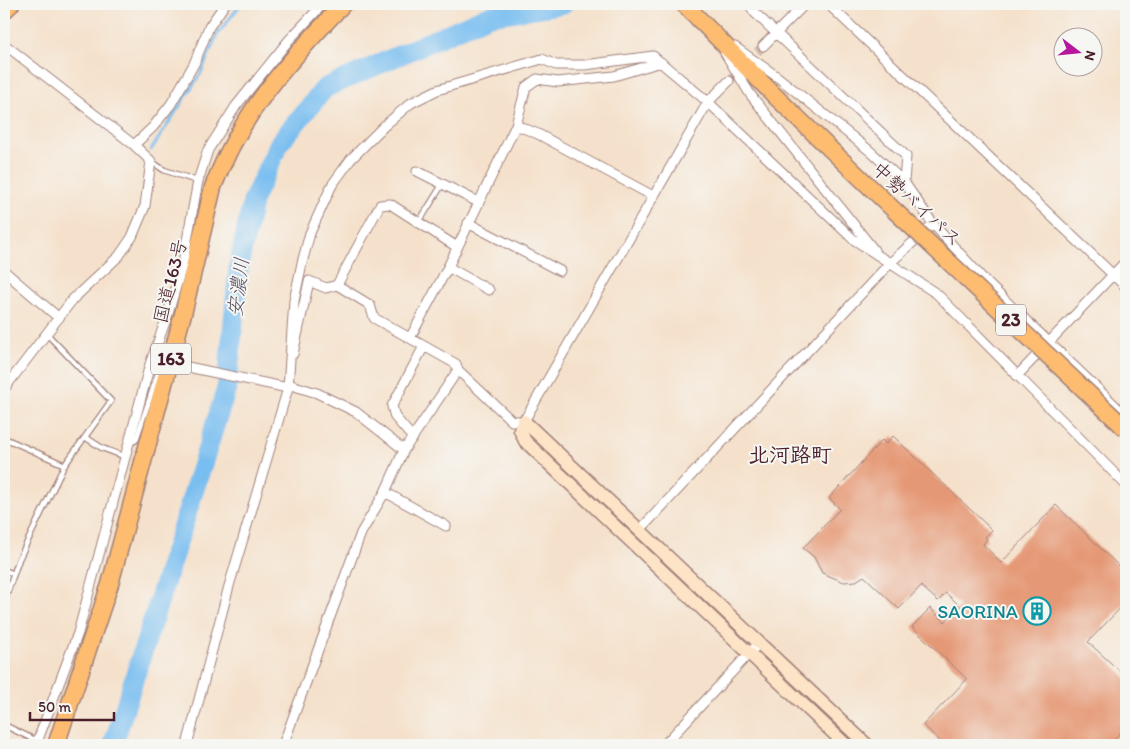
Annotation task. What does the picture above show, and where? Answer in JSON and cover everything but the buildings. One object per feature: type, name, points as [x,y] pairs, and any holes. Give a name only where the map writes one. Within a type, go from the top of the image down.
[{"type":"highway","points":[[4,11],[11,4]]},
{"type":"highway","name":"国道163号","points":[[56,745],[110,584],[171,356],[213,187],[229,148],[250,112],[268,88],[343,4]]},
{"type":"highway","name":"中勢バイパス","points":[[685,5],[779,100],[1126,429]]},
{"type":"street","points":[[134,145],[153,127],[171,104],[191,69],[208,27],[225,4]]},
{"type":"street","points":[[36,743],[78,633],[150,364],[183,262],[198,181],[208,150],[231,113],[289,40],[323,4]]},
{"type":"street","points":[[749,4],[755,13],[906,156],[904,182]]},
{"type":"street","points":[[763,46],[805,4]]},
{"type":"street","points":[[828,4],[1126,286]]},
{"type":"street","points":[[710,30],[779,78],[870,151],[904,182],[933,224],[986,282],[1126,416]]},
{"type":"street","points":[[710,30],[750,94],[877,254]]},
{"type":"street","points":[[4,44],[134,145],[151,161],[145,206],[132,237],[119,256],[72,299],[4,389]]},
{"type":"street","points":[[291,364],[289,347],[294,301],[310,233],[319,211],[332,185],[351,159],[399,112],[418,99],[437,90],[542,59],[556,65],[585,65],[653,56],[708,102],[853,239],[937,294],[1126,485]]},
{"type":"street","points":[[410,338],[448,267],[516,125],[526,87],[536,79],[558,82],[614,76],[661,62]]},
{"type":"street","points":[[729,81],[708,102],[520,430],[525,441],[846,745]]},
{"type":"street","points":[[516,125],[538,134],[653,196]]},
{"type":"street","points":[[417,171],[478,202]]},
{"type":"street","points":[[337,285],[380,205],[390,204],[457,247]]},
{"type":"street","points":[[468,223],[560,271]]},
{"type":"street","points":[[640,530],[889,264],[933,224]]},
{"type":"street","points":[[1017,376],[1126,261]]},
{"type":"street","points":[[448,267],[489,290]]},
{"type":"street","points":[[4,271],[58,318]]},
{"type":"street","points":[[187,745],[224,604],[286,387],[309,281],[326,288],[337,285],[370,305],[374,318],[456,364],[458,370],[512,421],[524,421],[867,745]]},
{"type":"street","points":[[413,438],[395,417],[392,406],[424,346]]},
{"type":"street","points":[[171,356],[286,387],[317,393],[356,412],[404,450]]},
{"type":"street","points":[[284,745],[361,533],[385,492],[404,450],[458,370]]},
{"type":"street","points":[[385,492],[446,526]]},
{"type":"street","points":[[664,745],[759,643]]},
{"type":"lane","points":[[151,161],[164,170],[198,181]]},
{"type":"lane","points":[[419,222],[442,185]]},
{"type":"lane","points":[[4,602],[14,574],[65,465],[111,401],[47,334]]},
{"type":"lane","points":[[129,444],[136,440],[171,356]]},
{"type":"lane","points":[[85,437],[102,448],[126,457]]},
{"type":"lane","points":[[4,438],[65,465]]},
{"type":"lane","points":[[4,570],[14,574]]},
{"type":"lane","points":[[4,725],[36,743]]},
{"type":"waterway","points":[[151,150],[201,73],[217,35],[241,4]]},
{"type":"waterway","name":"安濃川","points":[[113,745],[227,387],[239,264],[253,200],[280,142],[325,88],[488,16],[563,4]]},
{"type":"tunnel","points":[[729,81],[763,46]]},
{"type":"place","name":"SAORINA","points":[[1037,611]]},
{"type":"district","name":"北河路町","points":[[790,454]]}]
